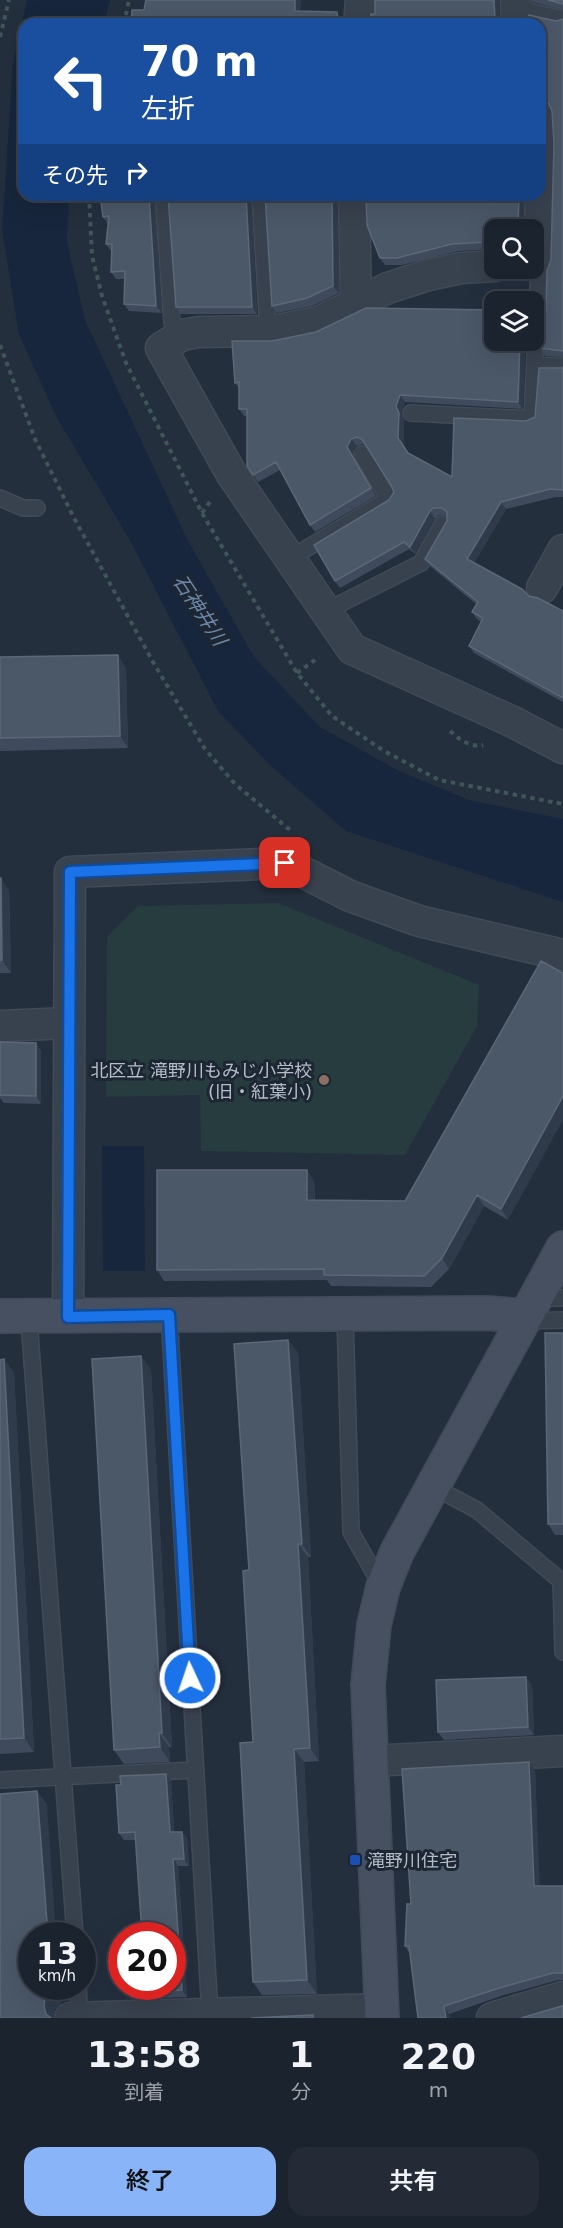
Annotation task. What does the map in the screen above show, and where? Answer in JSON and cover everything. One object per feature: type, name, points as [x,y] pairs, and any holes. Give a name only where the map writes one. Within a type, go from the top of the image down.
[{"type":"street","points":[[360,18],[361,0]]},
{"type":"street","points":[[354,201],[356,303]]},
{"type":"street","points":[[543,201],[545,267]]},
{"type":"street","points":[[484,267],[461,268],[428,275],[388,288],[318,322],[268,331],[199,332],[182,335],[161,348],[231,472],[352,649],[511,721],[563,748]]},
{"type":"street","points":[[542,588],[563,550]]},
{"type":"street","points":[[68,1317],[70,872],[285,863],[350,896],[419,921],[563,955]]},
{"type":"street","points":[[0,1026],[69,1023]]},
{"type":"street","points":[[70,2018],[381,2013],[368,1685],[374,1625],[383,1587],[397,1552],[432,1486],[537,1308],[563,1248]]},
{"type":"street","points":[[0,1316],[486,1313],[537,1308]]},
{"type":"street","points":[[371,1761],[563,1751]]},
{"type":"street","points":[[492,2018],[563,1997]]},
{"type":"lane","points":[[516,11],[563,19]]},
{"type":"lane","points":[[163,201],[172,321],[182,335]]},
{"type":"lane","points":[[260,201],[268,331]]},
{"type":"lane","points":[[411,413],[532,419],[545,267]]},
{"type":"lane","points":[[535,365],[563,366]]},
{"type":"lane","points":[[289,559],[389,499],[362,454]]},
{"type":"lane","points":[[0,498],[23,508],[37,508]]},
{"type":"lane","points":[[326,611],[421,563],[443,524]]},
{"type":"lane","points":[[537,1308],[563,1320]]},
{"type":"lane","points":[[345,1314],[351,1532],[383,1587]]},
{"type":"lane","points":[[169,1315],[210,2014]]},
{"type":"lane","points":[[34,1317],[30,1334],[74,1922]]},
{"type":"lane","points":[[432,1486],[477,1510],[561,1581],[563,1652]]},
{"type":"lane","points":[[0,1780],[195,1770]]},
{"type":"lane","points":[[79,2000],[80,2018]]},
{"type":"path","points":[[0,37],[9,0]]},
{"type":"path","points":[[125,18],[129,0]]},
{"type":"path","points":[[0,345],[35,439],[74,518],[204,749],[235,784],[294,832]]},
{"type":"path","points":[[123,355],[128,352]]},
{"type":"path","points":[[202,513],[297,673],[332,716],[384,751],[439,780],[563,804]]},
{"type":"path","points":[[297,673],[322,655]]},
{"type":"green space","points":[[278,903],[479,985],[477,1026],[405,1155],[201,1151],[200,1095],[106,1097],[107,937],[138,906]]},
{"type":"water","points":[[27,0],[110,0],[106,18],[23,18]]},
{"type":"water","name":"石神井川","points":[[18,40],[18,201],[69,201],[67,242],[85,320],[188,541],[254,657],[320,727],[399,771],[469,800],[563,819],[563,902],[346,831],[270,765],[218,711],[132,544],[57,418],[19,335],[2,229],[13,63]]},
{"type":"water","points":[[102,1146],[144,1146],[145,1271],[103,1271]]},
{"type":"building","points":[[146,0],[295,0],[295,11],[337,12],[338,18],[131,18],[132,10],[144,10]]},
{"type":"building","points":[[375,0],[494,0],[495,18],[370,18],[371,14],[375,14]]},
{"type":"building","points":[[548,0],[563,0],[563,4]]},
{"type":"building","points":[[546,19],[556,21],[563,19],[563,351],[544,349],[547,271],[551,260],[554,143],[552,111],[546,101]]},
{"type":"building","points":[[101,201],[149,201],[156,306],[124,304],[125,271],[111,272],[112,244],[106,244],[109,216],[103,217]]},
{"type":"building","points":[[168,201],[246,201],[252,307],[176,307]]},
{"type":"building","points":[[265,201],[332,201],[333,286],[307,298],[272,306]]},
{"type":"building","points":[[366,201],[519,201],[518,219],[484,219],[484,242],[452,244],[397,258],[380,258],[367,225]]},
{"type":"building","points":[[366,308],[484,310],[484,351],[520,351],[518,402],[400,395],[396,406],[399,413],[398,438],[408,453],[452,477],[454,418],[526,421],[535,417],[539,368],[563,367],[563,490],[550,489],[501,502],[467,559],[522,589],[529,596],[538,598],[563,611],[563,698],[469,646],[483,618],[472,612],[478,602],[425,559],[447,521],[447,512],[442,508],[433,508],[430,511],[410,547],[404,542],[335,581],[314,545],[389,500],[394,492],[362,439],[357,437],[351,439],[347,447],[371,488],[310,525],[276,462],[253,475],[247,466],[247,409],[239,409],[239,382],[235,383],[232,341],[272,341],[316,332]]},
{"type":"building","points":[[118,655],[120,736],[0,738],[0,657]]},
{"type":"building","points":[[1,878],[2,960],[0,960]]},
{"type":"building","points":[[541,961],[563,973],[563,1096],[501,1209],[477,1195],[442,1258],[424,1276],[324,1275],[324,1269],[157,1270],[157,1170],[307,1170],[307,1200],[405,1201]]},
{"type":"building","points":[[0,1042],[36,1043],[36,1096],[0,1095]]},
{"type":"building","points":[[545,1333],[563,1333],[563,1524],[548,1524]]},
{"type":"building","points":[[288,1340],[302,1544],[298,1544],[310,1748],[294,1749],[307,1980],[253,1982],[240,1743],[253,1742],[243,1571],[249,1570],[234,1344]]},
{"type":"building","points":[[141,1356],[162,1733],[159,1733],[160,1747],[114,1750],[92,1359]]},
{"type":"building","points":[[4,1359],[24,1738],[0,1739],[0,1360]]},
{"type":"building","points":[[526,1677],[528,1727],[438,1732],[436,1680]]},
{"type":"building","points":[[529,1762],[534,1886],[563,1886],[563,1973],[553,1973],[444,2006],[446,2018],[418,2018],[409,1946],[405,1946],[407,1904],[411,1904],[402,1769]]},
{"type":"building","points":[[166,1774],[170,1832],[182,1832],[184,1859],[173,1859],[177,1922],[141,1922],[135,1832],[119,1833],[116,1785],[121,1785],[120,1776]]},
{"type":"building","points":[[37,1791],[47,1922],[18,1922],[18,2000],[45,2000],[46,2014],[51,2018],[0,2018],[0,1794]]},
{"type":"building","points":[[562,2006],[563,2018],[521,2018]]},
{"type":"building","points":[[313,2015],[313,2018],[251,2018]]},
{"type":"place","name":"北区立 滝野川もみじ小学校 (旧・紅葉小)","points":[[324,1080]]},
{"type":"place","name":"滝野川住宅","points":[[355,1860]]},
{"type":"route","points":[[190,1678],[169,1315],[68,1317],[70,872],[285,863]]}]
